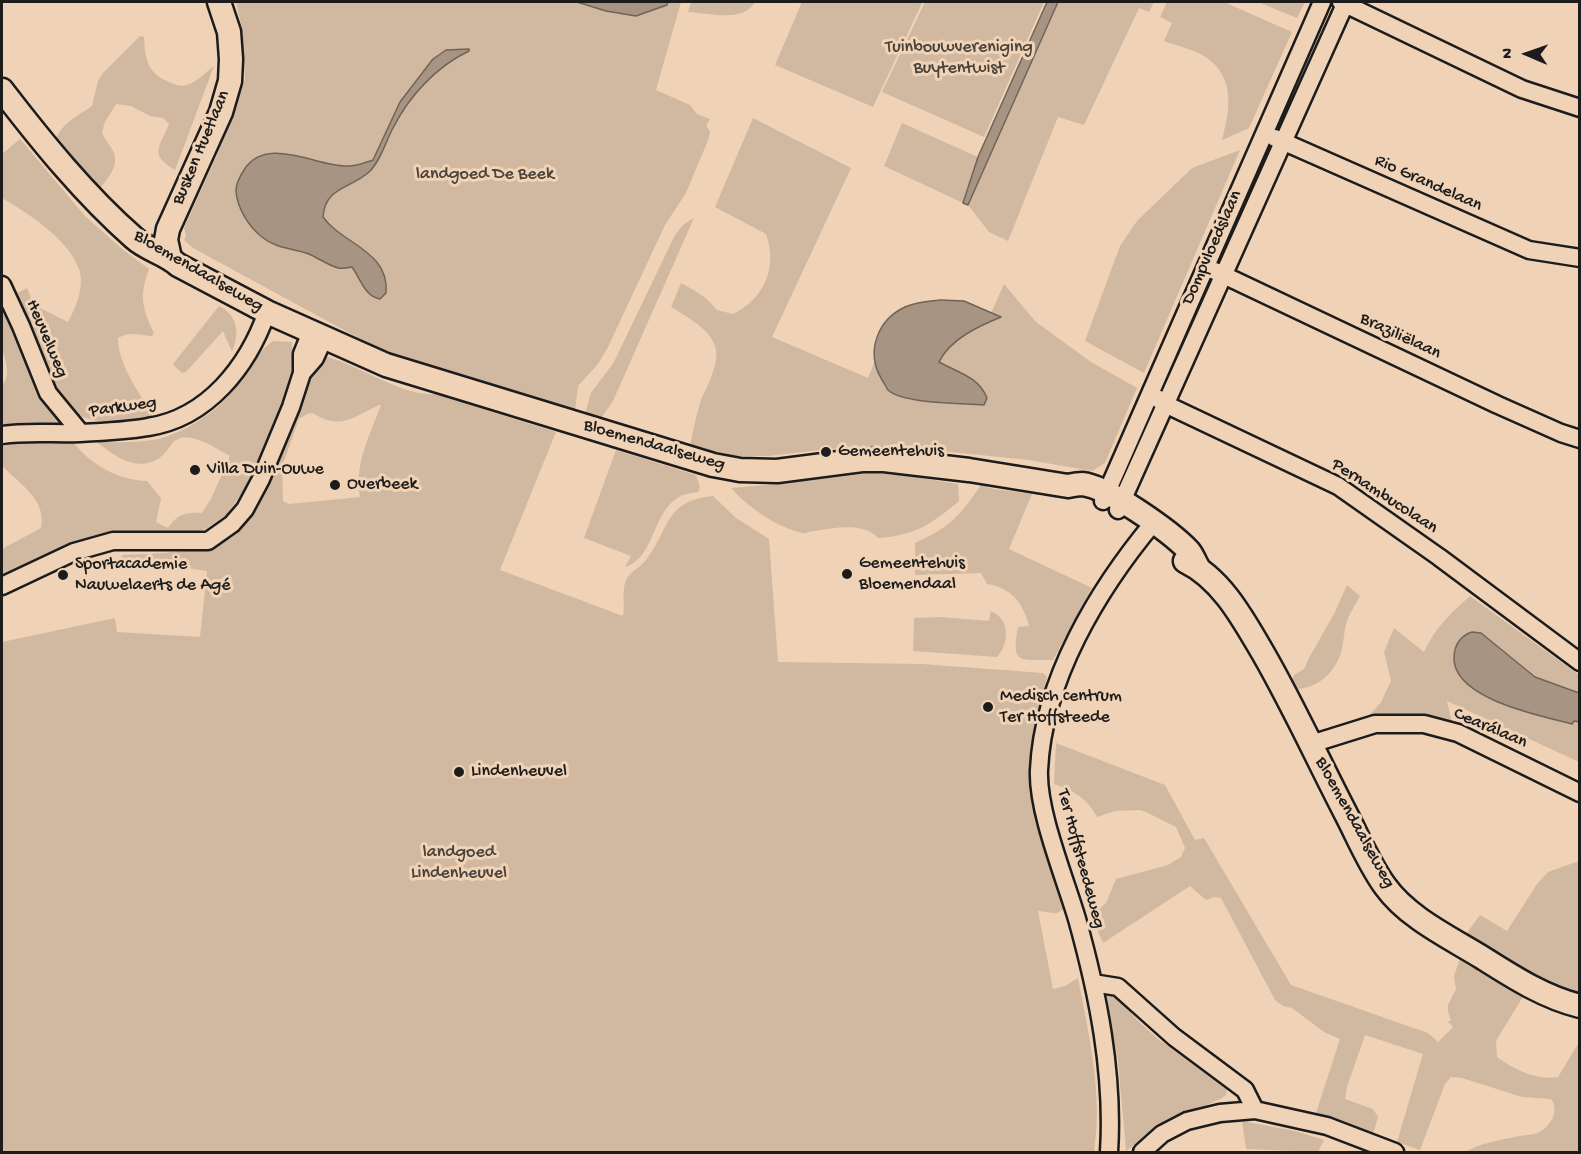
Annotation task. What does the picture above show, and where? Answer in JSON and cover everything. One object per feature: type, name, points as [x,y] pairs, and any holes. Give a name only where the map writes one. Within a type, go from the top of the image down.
[{"type":"street","name":"Busken Huetlaan","points":[[170,258],[166,240],[168,229],[221,112],[230,81],[229,32],[219,2]]},
{"type":"street","name":"Dompvloedslaan","points":[[1112,502],[1149,393],[1322,2]]},
{"type":"street","name":"Dompvloedslaan","points":[[1112,502],[1165,404],[1344,2]]},
{"type":"street","points":[[1344,2],[1522,88],[1580,108]]},
{"type":"street","name":"Bloemendaalseweg","points":[[2,90],[101,209],[138,241],[267,312],[396,368],[713,465],[740,470],[777,471],[862,460],[884,460],[969,470],[1068,486],[1112,502],[1151,527],[1170,533],[1191,553],[1198,567],[1233,604],[1248,627],[1276,676],[1385,886],[1404,906],[1426,923],[1529,987],[1580,1006]]},
{"type":"street","name":"Rio Grandelaan","points":[[1264,134],[1529,250],[1580,258]]},
{"type":"street","name":"Braziliëlaan","points":[[1205,266],[1498,405],[1580,439]]},
{"type":"street","name":"Heuvelweg","points":[[2,285],[48,393],[81,433]]},
{"type":"street","name":"Parkweg","points":[[2,435],[81,433],[149,427],[194,410],[232,377],[247,356],[267,312]]},
{"type":"street","points":[[2,586],[74,552],[113,541],[208,541],[232,525],[246,509],[256,489],[291,407],[302,373],[315,358],[317,335]]},
{"type":"street","name":"Pernambucolaan","points":[[1149,393],[1165,404],[1338,486],[1439,557],[1580,662]]},
{"type":"street","name":"Ter Hoffsteedeweg","points":[[1109,1152],[1110,1123],[1106,1053],[1093,983],[1044,812],[1039,772],[1044,731],[1062,672],[1098,598],[1125,557],[1151,527]]},
{"type":"street","name":"Cearálaan","points":[[1311,744],[1375,724],[1424,724],[1458,733],[1580,793]]},
{"type":"street","points":[[1093,983],[1118,987],[1174,1037],[1245,1090],[1255,1110]]},
{"type":"street","points":[[1142,1152],[1162,1134],[1187,1121],[1220,1113],[1255,1110],[1327,1126],[1395,1152]]},
{"type":"green space","name":"landgoed De Beek","points":[[236,2],[681,2],[656,90],[690,105],[697,114],[710,119],[706,126],[710,131],[709,138],[686,193],[665,225],[608,347],[598,364],[578,386],[575,411],[377,348],[193,248],[184,240],[186,236],[184,228],[216,157],[245,79],[242,29]]},
{"type":"green space","points":[[691,2],[755,2],[743,13],[725,15],[688,12]]},
{"type":"green space","points":[[802,2],[922,3],[873,107],[775,65]]},
{"type":"green space","name":"Tuinbouwvereniging Buytentwist","points":[[925,2],[1044,2],[984,137],[882,92]]},
{"type":"green space","points":[[1058,2],[1154,2],[1149,12],[1139,8],[1084,125],[1058,117],[1008,241],[989,232],[968,205]]},
{"type":"green space","points":[[1167,2],[1224,2],[1292,32],[1249,128],[1222,140],[1228,106],[1226,83],[1214,64],[1204,56],[1164,41],[1172,23],[1160,17]]},
{"type":"green space","points":[[1258,2],[1305,2],[1297,18]]},
{"type":"green space","points":[[140,36],[144,37],[145,52],[152,70],[174,84],[182,86],[191,84],[214,66],[175,170],[161,159],[158,150],[169,124],[163,118],[150,116],[131,106],[116,104],[102,132],[114,153],[115,164],[111,174],[98,191],[55,142],[65,126],[92,106],[102,74]]},
{"type":"green space","points":[[753,118],[851,168],[772,337],[868,378],[875,361],[887,387],[910,399],[935,403],[984,405],[972,378],[938,362],[957,340],[1000,317],[991,313],[1004,284],[1036,322],[1091,362],[1137,388],[1105,463],[1092,471],[1029,460],[891,446],[839,448],[768,456],[732,456],[690,446],[699,406],[717,355],[711,337],[697,323],[671,307],[681,283],[709,301],[717,310],[733,314],[753,300],[766,281],[770,258],[766,234],[715,207]]},
{"type":"green space","points":[[902,123],[978,157],[963,203],[884,166]]},
{"type":"green space","points":[[20,139],[85,216],[122,249],[149,269],[143,302],[154,333],[152,336],[131,334],[118,338],[126,370],[155,418],[115,425],[82,417],[58,392],[15,294],[27,288],[34,305],[68,322],[79,296],[81,276],[74,258],[57,237],[35,219],[2,198],[2,154]]},
{"type":"green space","points":[[1240,150],[1144,373],[1085,341],[1120,246],[1137,221],[1192,168]]},
{"type":"green space","points":[[694,218],[613,401],[601,418],[585,414],[591,393],[614,362],[675,235],[684,224]]},
{"type":"green space","points":[[2,296],[66,423],[2,425],[2,385],[7,376],[7,370],[1,338]]},
{"type":"green space","points":[[219,306],[230,314],[236,326],[235,345],[232,352],[223,331],[186,372],[182,373],[173,364]]},
{"type":"green space","points":[[273,341],[292,342],[293,388],[253,478],[226,515],[205,529],[187,534],[118,540],[2,574],[2,549],[41,528],[42,518],[40,509],[30,493],[2,466],[2,444],[73,442],[88,458],[106,470],[126,478],[147,481],[161,498],[156,522],[168,528],[182,515],[202,513],[211,499],[230,456],[200,441],[181,438],[173,442],[156,460],[138,464],[112,454],[97,442],[152,440],[172,434],[194,423],[223,402],[255,359]]},
{"type":"green space","name":"landgoed Lindenheuvel","points":[[324,356],[409,390],[422,394],[435,394],[556,432],[500,570],[623,616],[625,583],[631,573],[646,560],[654,549],[670,518],[685,504],[713,496],[736,518],[769,539],[778,662],[922,664],[1043,673],[1047,677],[1035,726],[1034,777],[1065,906],[1063,910],[1056,913],[1038,911],[1053,989],[1065,986],[1078,978],[1096,1086],[1094,1152],[2,1152],[2,642],[115,618],[117,632],[200,637],[207,571],[121,558],[122,555],[185,550],[221,541],[304,384]],"holes":[[[381,405],[361,461],[360,497],[289,504],[283,501],[282,467],[299,419],[313,413],[339,422],[354,418]]]},
{"type":"green space","points":[[616,450],[696,475],[700,487],[698,492],[681,496],[670,504],[642,554],[635,562],[625,567],[631,556],[584,538]]},
{"type":"green space","points":[[871,473],[958,484],[959,501],[922,527],[902,535],[878,538],[872,533],[857,528],[804,533],[792,530],[763,515],[731,488],[776,484]]},
{"type":"green space","points":[[981,485],[993,489],[1032,494],[1009,549],[1092,588],[1053,660],[1020,658],[1016,648],[1018,627],[1029,626],[1023,610],[1009,593],[987,584],[981,573],[915,575],[915,543],[937,532],[953,520]]},
{"type":"green space","points":[[1347,585],[1360,596],[1347,621],[1342,649],[1336,665],[1319,682],[1296,689],[1291,682],[1294,675],[1304,669]]},
{"type":"green space","points":[[1470,596],[1579,675],[1579,693],[1535,677],[1481,633],[1468,634],[1458,642],[1462,676],[1473,688],[1501,702],[1517,708],[1579,722],[1579,762],[1447,701],[1452,722],[1413,715],[1368,717],[1381,702],[1391,681],[1384,652],[1394,628],[1424,652],[1433,635]]},
{"type":"green space","points":[[991,611],[1002,620],[1006,632],[1004,645],[997,657],[913,651],[914,618],[941,617],[989,621]]},
{"type":"green space","points":[[1056,743],[1165,785],[1195,840],[1204,838],[1291,985],[1428,1033],[1438,1042],[1453,1027],[1448,1022],[1451,1020],[1448,1005],[1456,989],[1454,976],[1461,956],[1524,995],[1496,1041],[1497,1057],[1510,1066],[1534,1076],[1558,1077],[1579,1042],[1579,1152],[1465,1152],[1484,1144],[1542,1131],[1552,1119],[1554,1104],[1551,1099],[1522,1097],[1462,1078],[1451,1077],[1445,1084],[1420,1150],[1397,1142],[1423,1054],[1365,1035],[1345,1099],[1373,1109],[1378,1117],[1373,1134],[1316,1113],[1340,1039],[1324,1032],[1292,1008],[1283,1006],[1275,1000],[1221,898],[1214,897],[1206,900],[1190,886],[1103,943],[1092,915],[1106,903],[1116,879],[1168,865],[1181,857],[1185,848],[1176,827],[1146,812],[1115,811],[1097,817],[1079,796],[1054,784]]},
{"type":"green space","points":[[1579,861],[1579,994],[1521,967],[1466,934],[1480,915],[1507,931],[1537,884],[1548,872]]},
{"type":"green space","points":[[1102,978],[1137,1020],[1158,1039],[1227,1090],[1226,1095],[1222,1098],[1155,1129],[1126,1151],[1118,1061]]},
{"type":"green space","points":[[1242,1121],[1295,1131],[1324,1140],[1318,1152],[1246,1149]]},
{"type":"shaded area","points":[[577,2],[668,2],[667,5],[636,16],[606,11]]},
{"type":"shaded area","points":[[1047,2],[1058,2],[968,205],[963,203],[978,157]]},
{"type":"shaded area","points":[[469,49],[425,83],[400,116],[373,168],[362,178],[333,194],[325,207],[323,217],[331,226],[363,249],[381,267],[386,293],[380,299],[370,295],[352,267],[338,268],[309,254],[273,244],[262,237],[244,217],[237,197],[237,182],[253,160],[278,153],[346,166],[373,160],[400,102],[433,59],[446,50]]},
{"type":"shaded area","points":[[941,300],[964,301],[1001,317],[958,340],[939,362],[967,376],[979,385],[987,398],[984,405],[906,398],[888,390],[881,378],[874,358],[875,348],[881,328],[887,320],[909,305]]},
{"type":"shaded area","points":[[1472,632],[1481,633],[1535,677],[1579,693],[1579,722],[1574,721],[1572,724],[1521,710],[1482,694],[1467,684],[1457,671],[1454,656],[1459,641]]},
{"type":"place","name":"Gemeentehuis","points":[[826,452]]},
{"type":"place","name":"Villa Duin-Ouwe","points":[[195,470]]},
{"type":"place","name":"Overbeek","points":[[335,485]]},
{"type":"place","name":"Gemeentehuis Bloemendaal","points":[[847,574]]},
{"type":"place","name":"Sportacademie Nauwelaerts de Agé","points":[[63,575]]},
{"type":"place","name":"Medisch centrum Ter Hoffsteede","points":[[988,707]]},
{"type":"place","name":"Lindenheuvel","points":[[459,772]]}]
